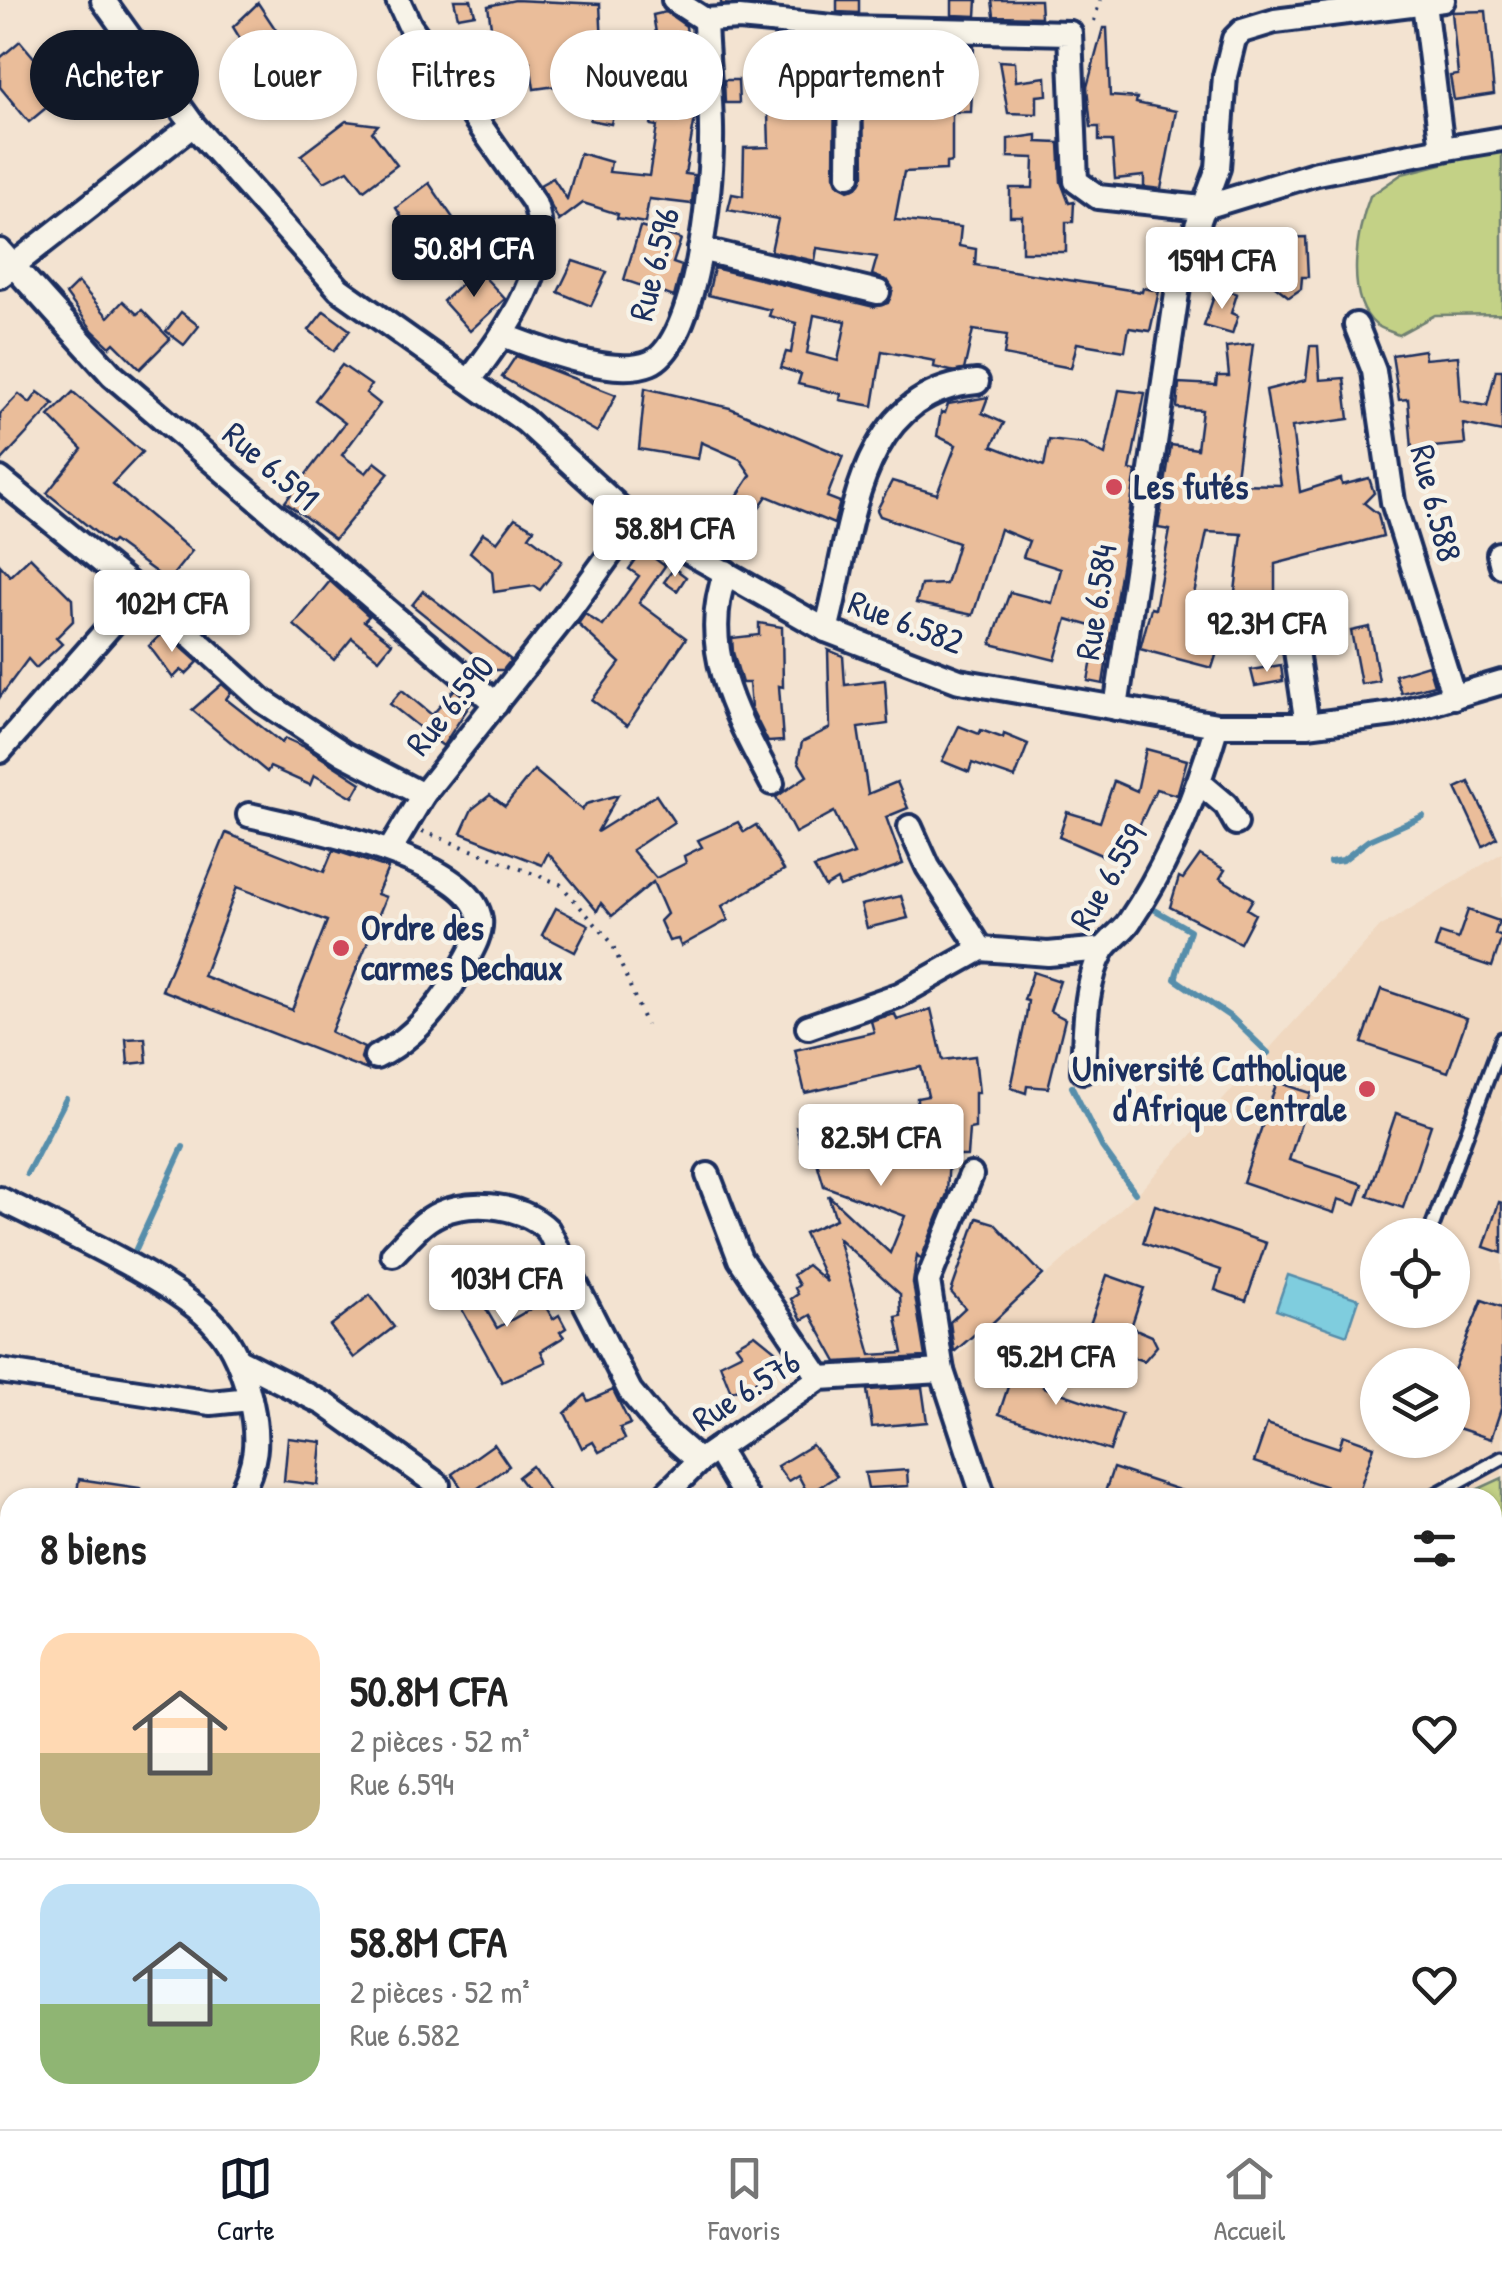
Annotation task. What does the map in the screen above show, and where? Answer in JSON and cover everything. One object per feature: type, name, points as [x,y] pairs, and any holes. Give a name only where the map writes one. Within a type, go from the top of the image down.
[{"type":"street","name":"Rue 6.582","points":[[102,0],[193,125],[339,289],[524,422],[634,520],[826,630],[960,681],[1217,726],[1307,725],[1394,714],[1502,682]]},
{"type":"street","points":[[398,0],[410,26],[534,202],[542,220],[532,272],[503,335],[469,381]]},
{"type":"street","points":[[674,0],[705,20],[738,18],[843,28],[1070,33],[1076,181],[1098,197],[1202,208],[1316,173],[1502,139]]},
{"type":"street","points":[[1391,2],[1434,1],[1442,149]]},
{"type":"street","name":"Rue 6.584","points":[[1116,708],[1180,273],[1218,168],[1225,76],[1234,39],[1242,30],[1275,21],[1391,2]]},
{"type":"street","name":"Rue 6.596","points":[[503,335],[587,362],[627,368],[653,362],[670,345],[685,314],[700,249],[711,146],[705,20]]},
{"type":"street","points":[[843,28],[850,57],[848,176]]},
{"type":"street","points":[[4,264],[193,125]]},
{"type":"street","points":[[700,249],[878,292]]},
{"type":"street","name":"Rue 6.591","points":[[4,264],[112,375],[496,704]]},
{"type":"street","name":"Rue 6.588","points":[[1356,325],[1374,371],[1393,502],[1454,697]]},
{"type":"street","points":[[826,630],[858,488],[870,458],[923,397],[954,384],[977,382]]},
{"type":"street","name":"Rue 6.590","points":[[0,479],[68,531],[288,719],[422,795],[496,704],[634,520]]},
{"type":"street","points":[[726,572],[714,622],[718,660],[739,722],[772,783]]},
{"type":"street","points":[[0,751],[112,624],[141,597]]},
{"type":"street","points":[[1290,610],[1307,725]]},
{"type":"street","name":"Rue 6.559","points":[[1083,1072],[1092,990],[1103,949],[1128,924],[1143,898],[1200,782],[1217,726]]},
{"type":"street","points":[[1200,782],[1226,805],[1236,823]]},
{"type":"street","points":[[390,850],[422,795]]},
{"type":"street","points":[[249,815],[390,850],[462,890],[480,916],[480,929],[466,962],[432,1014],[376,1057]]},
{"type":"street","points":[[910,828],[928,867],[981,950]]},
{"type":"street","points":[[808,1027],[900,996],[981,950],[1048,954],[1103,949]]},
{"type":"street","points":[[708,1175],[740,1259],[820,1378]]},
{"type":"street","points":[[971,1175],[928,1281],[942,1371],[981,1488]]},
{"type":"street","points":[[0,1200],[182,1299],[216,1325],[239,1360],[258,1437],[256,1462],[243,1488]]},
{"type":"street","points":[[393,1254],[430,1218],[465,1209],[496,1208],[533,1215],[548,1230],[630,1391],[659,1426],[708,1455],[737,1488]]},
{"type":"street","points":[[239,1360],[325,1404],[438,1486]]},
{"type":"street","points":[[0,1371],[211,1403],[250,1399]]},
{"type":"street","name":"Rue 6.576","points":[[673,1488],[708,1455],[820,1378],[942,1371]]},
{"type":"lane","points":[[1436,1218],[1498,1061],[1502,1040]]},
{"type":"lane","points":[[1448,1488],[1502,1458]]},
{"type":"path","points":[[1094,21],[1100,0]]},
{"type":"path","points":[[404,824],[560,884],[612,943],[646,1025]]},
{"type":"shaded area","name":"Université Catholique d'Afrique Centrale","points":[[1502,853],[1502,1475],[1476,1488],[992,1488],[951,1361],[1139,1192],[1380,927]]},
{"type":"green space","points":[[1496,150],[1502,152],[1502,314],[1435,315],[1398,335],[1376,325],[1360,298],[1356,263],[1370,196],[1402,174]]},
{"type":"green space","points":[[1502,1478],[1502,1488],[1480,1488]]},
{"type":"water","points":[[1288,1275],[1359,1299],[1347,1335],[1276,1310]]},
{"type":"building","points":[[454,0],[471,0],[475,14],[458,17]]},
{"type":"building","points":[[515,0],[600,4],[601,30],[550,30],[550,87],[534,89],[530,30],[491,30],[488,6]]},
{"type":"building","points":[[721,0],[771,0],[770,6],[721,4]]},
{"type":"building","points":[[837,0],[859,0],[859,13],[837,12]]},
{"type":"building","points":[[952,0],[977,0],[976,16],[952,15]]},
{"type":"building","points":[[992,0],[1040,0],[1041,17],[994,16]]},
{"type":"building","points":[[258,3],[276,30],[235,30],[233,27]]},
{"type":"building","points":[[1486,11],[1494,94],[1454,100],[1450,76],[1458,75],[1452,12]]},
{"type":"building","points":[[666,12],[686,30],[656,30],[653,15]]},
{"type":"building","points":[[1103,28],[1107,28],[1110,96],[1137,98],[1136,103],[1176,111],[1161,189],[1144,187],[1144,176],[1115,179],[1112,141],[1099,141],[1099,127],[1091,127],[1087,87]]},
{"type":"building","points":[[20,41],[30,53],[29,122],[0,87],[0,58]]},
{"type":"building","points":[[999,61],[1015,62],[1016,81],[1046,77],[1047,95],[1037,96],[1037,114],[1008,113]]},
{"type":"building","points":[[724,80],[738,80],[739,103],[725,103]]},
{"type":"building","points":[[652,120],[695,120],[685,174],[694,175],[692,204],[649,199],[645,223],[617,218],[618,214],[583,203],[559,221],[540,185],[553,178],[567,199],[580,153],[611,162],[609,172],[649,176],[657,126],[651,125]]},
{"type":"building","points":[[768,120],[835,120],[834,175],[837,183],[848,190],[857,187],[864,175],[863,120],[952,120],[952,162],[946,163],[946,170],[904,172],[895,220],[961,227],[959,246],[976,249],[975,265],[1142,292],[1143,288],[1159,291],[1150,331],[1129,328],[1125,351],[1077,343],[1071,368],[1004,355],[1007,335],[973,330],[964,370],[955,372],[934,367],[935,361],[882,351],[873,406],[840,400],[841,394],[798,384],[801,374],[781,368],[786,352],[791,353],[796,323],[769,316],[771,310],[708,295],[714,268],[874,307],[888,303],[893,289],[888,281],[872,275],[877,257],[817,248],[815,261],[771,251],[778,219],[728,210],[732,194],[743,196],[744,148],[769,147]],"holes":[[[814,315],[846,321],[838,361],[807,353]]]},
{"type":"building","points":[[346,121],[378,125],[372,132],[397,165],[364,190],[348,170],[324,182],[301,155]]},
{"type":"building","points":[[1037,135],[1037,142],[1059,143],[1061,182],[1069,203],[1074,202],[1073,222],[1066,222],[1066,252],[1022,252],[1022,216],[1010,216],[1010,188],[1033,188],[1034,158],[1008,157],[1008,139]]},
{"type":"building","points":[[429,183],[479,256],[466,268],[441,238],[423,251],[396,208]]},
{"type":"building","points":[[640,227],[681,239],[673,263],[682,266],[674,297],[624,280]]},
{"type":"building","points":[[1278,233],[1281,238],[1306,237],[1308,277],[1302,277],[1301,289],[1289,297],[1270,282],[1245,282],[1242,237]]},
{"type":"building","points":[[573,261],[607,272],[591,306],[558,292]]},
{"type":"building","points":[[477,269],[505,299],[470,331],[443,301]]},
{"type":"building","points":[[78,282],[108,317],[123,301],[137,314],[142,310],[170,339],[140,369],[114,343],[110,347],[93,331],[66,294]]},
{"type":"building","points":[[1217,287],[1237,294],[1231,313],[1238,316],[1232,334],[1204,326]]},
{"type":"building","points":[[324,311],[350,330],[334,351],[309,330]]},
{"type":"building","points":[[181,312],[199,326],[184,345],[166,331]]},
{"type":"building","points":[[1253,344],[1235,484],[1281,485],[1266,390],[1306,380],[1310,346],[1318,346],[1320,380],[1344,378],[1349,419],[1292,427],[1300,492],[1341,479],[1342,485],[1369,478],[1374,493],[1364,503],[1378,514],[1383,536],[1275,564],[1275,607],[1260,607],[1253,648],[1220,643],[1212,668],[1140,649],[1151,608],[1155,609],[1170,530],[1158,528],[1171,445],[1197,449],[1202,410],[1177,408],[1179,383],[1216,385],[1217,376],[1229,376],[1226,347]],"holes":[[[1207,532],[1242,534],[1234,600],[1194,594]]]},
{"type":"building","points":[[1424,350],[1425,359],[1458,356],[1461,401],[1487,406],[1496,370],[1502,370],[1502,432],[1463,424],[1465,444],[1412,449],[1408,399],[1399,400],[1392,355]]},
{"type":"building","points":[[516,356],[616,395],[597,432],[502,377]]},
{"type":"building","points":[[342,365],[371,385],[366,393],[380,404],[342,455],[366,473],[375,462],[389,473],[335,539],[285,502],[345,423],[315,400]]},
{"type":"building","points":[[645,388],[730,408],[843,456],[827,497],[840,502],[834,524],[767,496],[748,523],[728,510],[751,475],[740,459],[701,442],[698,459],[639,449]]},
{"type":"building","points":[[1119,390],[1145,393],[1130,470],[1136,471],[1103,684],[1088,681],[1098,628],[1067,619],[1055,660],[991,644],[1010,592],[1052,603],[1061,569],[1023,557],[1029,541],[1000,529],[973,615],[916,603],[921,585],[946,584],[958,543],[880,516],[877,510],[892,481],[937,494],[956,445],[937,436],[941,412],[945,413],[948,404],[988,397],[982,413],[1004,423],[992,446],[1044,466],[1049,440],[1084,444],[1105,455]]},
{"type":"building","points":[[38,392],[54,404],[0,462],[0,414],[19,394],[30,403]]},
{"type":"building","points":[[73,392],[142,452],[112,484],[192,551],[168,581],[113,541],[110,544],[47,493],[82,449],[49,416]]},
{"type":"building","points":[[515,518],[534,529],[529,536],[562,561],[540,590],[534,586],[494,592],[492,571],[470,552],[483,533],[497,542]]},
{"type":"building","points":[[643,550],[665,566],[639,603],[686,638],[627,726],[592,700],[620,663],[578,624],[585,614],[603,626],[639,576],[629,569]]},
{"type":"building","points":[[30,557],[72,599],[73,621],[56,638],[62,644],[36,668],[28,659],[0,697],[0,565],[10,576]]},
{"type":"building","points":[[674,568],[686,577],[677,591],[664,582]]},
{"type":"building","points":[[330,581],[369,616],[364,621],[392,643],[379,659],[352,638],[334,660],[294,625]]},
{"type":"building","points":[[423,591],[511,660],[503,670],[493,670],[412,605]]},
{"type":"building","points":[[759,623],[782,627],[783,687],[779,686],[783,741],[768,742],[751,708],[749,683],[742,683],[733,652],[732,638],[759,635]]},
{"type":"building","points":[[1369,627],[1379,681],[1361,684],[1351,631]]},
{"type":"building","points":[[164,632],[198,662],[186,674],[181,670],[173,678],[149,646]]},
{"type":"building","points":[[828,650],[843,656],[845,685],[885,680],[888,724],[858,728],[868,794],[897,782],[908,808],[886,817],[903,864],[840,887],[837,880],[825,887],[814,868],[854,854],[834,812],[795,833],[776,797],[807,776],[798,761],[802,742],[830,728]]},
{"type":"building","points":[[1281,665],[1283,681],[1255,686],[1251,670]]},
{"type":"building","points":[[1428,665],[1434,685],[1401,693],[1395,675]]},
{"type":"building","points":[[222,684],[231,692],[226,699],[282,743],[285,738],[305,747],[361,783],[353,797],[314,775],[310,785],[270,767],[267,772],[192,710]]},
{"type":"building","points":[[455,689],[471,703],[443,746],[390,704],[402,690],[432,715]]},
{"type":"building","points":[[959,726],[979,734],[981,730],[1003,738],[1004,734],[1028,744],[1015,778],[972,763],[969,772],[942,761]]},
{"type":"building","points":[[1146,749],[1187,760],[1177,795],[1156,789],[1122,864],[1059,837],[1067,812],[1100,822],[1114,781],[1137,791]]},
{"type":"building","points":[[534,770],[582,810],[586,804],[618,795],[597,832],[656,795],[674,822],[632,850],[656,878],[686,863],[684,856],[702,847],[698,840],[738,822],[744,832],[756,825],[784,870],[722,906],[728,920],[681,946],[678,939],[669,941],[660,921],[667,914],[653,882],[612,916],[601,903],[597,911],[548,853],[542,865],[461,833],[472,809],[490,795],[505,806]]},
{"type":"building","points":[[1469,782],[1497,838],[1483,846],[1456,788]]},
{"type":"building","name":"Ordre des carmes Dechaux","points":[[226,833],[324,872],[333,850],[388,868],[377,894],[386,897],[331,1032],[364,1048],[361,1058],[367,1070],[162,990]],"holes":[[[237,887],[327,921],[292,1010],[203,976]]]},
{"type":"building","points":[[1200,855],[1225,870],[1220,878],[1253,899],[1247,909],[1255,914],[1240,943],[1170,907],[1179,877],[1183,879]]},
{"type":"building","points":[[901,896],[908,918],[867,928],[861,905]]},
{"type":"building","points":[[556,908],[589,925],[575,952],[542,935]]},
{"type":"building","points":[[1468,910],[1499,921],[1495,934],[1502,937],[1492,967],[1435,948],[1440,933],[1458,939]]},
{"type":"building","points":[[1033,972],[1060,981],[1050,1011],[1065,1019],[1048,1088],[1027,1086],[1026,1093],[1011,1088],[1026,1017],[1028,1001],[1024,1000]]},
{"type":"building","points":[[1381,989],[1467,1018],[1448,1072],[1362,1043]]},
{"type":"building","points":[[931,1009],[943,1060],[975,1056],[979,1093],[975,1093],[975,1128],[969,1129],[967,1156],[949,1156],[947,1194],[921,1259],[917,1255],[913,1283],[925,1357],[837,1362],[811,1315],[802,1320],[791,1299],[798,1294],[795,1288],[799,1285],[793,1275],[807,1265],[827,1282],[804,1233],[836,1219],[828,1195],[890,1253],[905,1216],[824,1186],[813,1149],[802,1151],[796,1127],[818,1121],[819,1128],[855,1117],[867,1159],[907,1161],[907,1156],[918,1156],[917,1098],[928,1096],[921,1067],[805,1093],[795,1050],[874,1032],[871,1021],[879,1018],[895,1014],[897,1020]],"holes":[[[838,1238],[900,1294],[901,1316],[896,1317],[903,1353],[871,1355]]]},
{"type":"building","points":[[145,1038],[147,1062],[128,1064],[126,1039]]},
{"type":"building","points":[[1277,1082],[1311,1093],[1289,1160],[1363,1184],[1356,1205],[1338,1199],[1334,1213],[1243,1182]]},
{"type":"building","points":[[1396,1113],[1431,1125],[1403,1208],[1368,1196]]},
{"type":"building","points":[[1499,1202],[1502,1203],[1502,1253],[1484,1247]]},
{"type":"building","points":[[1155,1205],[1266,1243],[1246,1301],[1215,1290],[1221,1270],[1143,1243]]},
{"type":"building","points":[[977,1218],[994,1223],[1043,1275],[986,1329],[983,1327],[954,1352],[950,1322],[965,1308],[951,1292]]},
{"type":"building","points":[[460,1264],[497,1328],[543,1302],[553,1319],[559,1315],[566,1328],[560,1332],[564,1337],[541,1351],[546,1362],[502,1382],[442,1273]]},
{"type":"building","points":[[1107,1275],[1144,1288],[1131,1327],[1152,1336],[1157,1346],[1144,1361],[1084,1342]]},
{"type":"building","points":[[370,1295],[394,1327],[354,1358],[330,1326]]},
{"type":"building","points":[[1482,1300],[1502,1307],[1502,1406],[1491,1439],[1470,1432],[1470,1348],[1463,1348]]},
{"type":"building","points":[[755,1334],[786,1359],[755,1382],[731,1392],[720,1364],[742,1353],[736,1345]]},
{"type":"building","points":[[1018,1356],[1050,1366],[1043,1387],[1122,1414],[1110,1451],[999,1414]]},
{"type":"building","points":[[922,1387],[927,1422],[872,1427],[867,1390]]},
{"type":"building","points":[[613,1390],[630,1424],[620,1428],[625,1439],[599,1452],[593,1442],[582,1448],[565,1413],[585,1395],[588,1401]]},
{"type":"building","points":[[1267,1424],[1339,1448],[1343,1435],[1360,1441],[1360,1458],[1370,1458],[1360,1488],[1331,1488],[1254,1462]]},
{"type":"building","points":[[288,1438],[322,1442],[318,1485],[284,1481]]},
{"type":"building","points":[[494,1444],[509,1466],[478,1488],[462,1488],[452,1474]]},
{"type":"building","points":[[812,1445],[837,1476],[818,1488],[805,1488],[798,1475],[788,1481],[777,1466]]},
{"type":"building","points":[[532,1466],[547,1488],[526,1488],[518,1477]]},
{"type":"building","points":[[1113,1468],[1173,1488],[1106,1488]]},
{"type":"building","points":[[907,1470],[908,1486],[868,1488],[865,1473]]},
{"type":"building","points":[[79,1479],[140,1488],[78,1488]]},
{"type":"waterway","points":[[1330,862],[1343,860],[1369,840],[1423,816]]},
{"type":"waterway","points":[[1148,906],[1190,930],[1175,979],[1232,1018],[1268,1053]]},
{"type":"waterway","points":[[1072,1087],[1102,1147],[1135,1193]]},
{"type":"waterway","points":[[27,1174],[66,1099]]},
{"type":"waterway","points":[[135,1251],[183,1147]]},
{"type":"place","name":"Les futés","points":[[1114,487]]},
{"type":"place","name":"Ordre des carmes Dechaux","points":[[341,948]]},
{"type":"place","name":"Université Catholique d'Afrique Centrale","points":[[1367,1089]]}]
